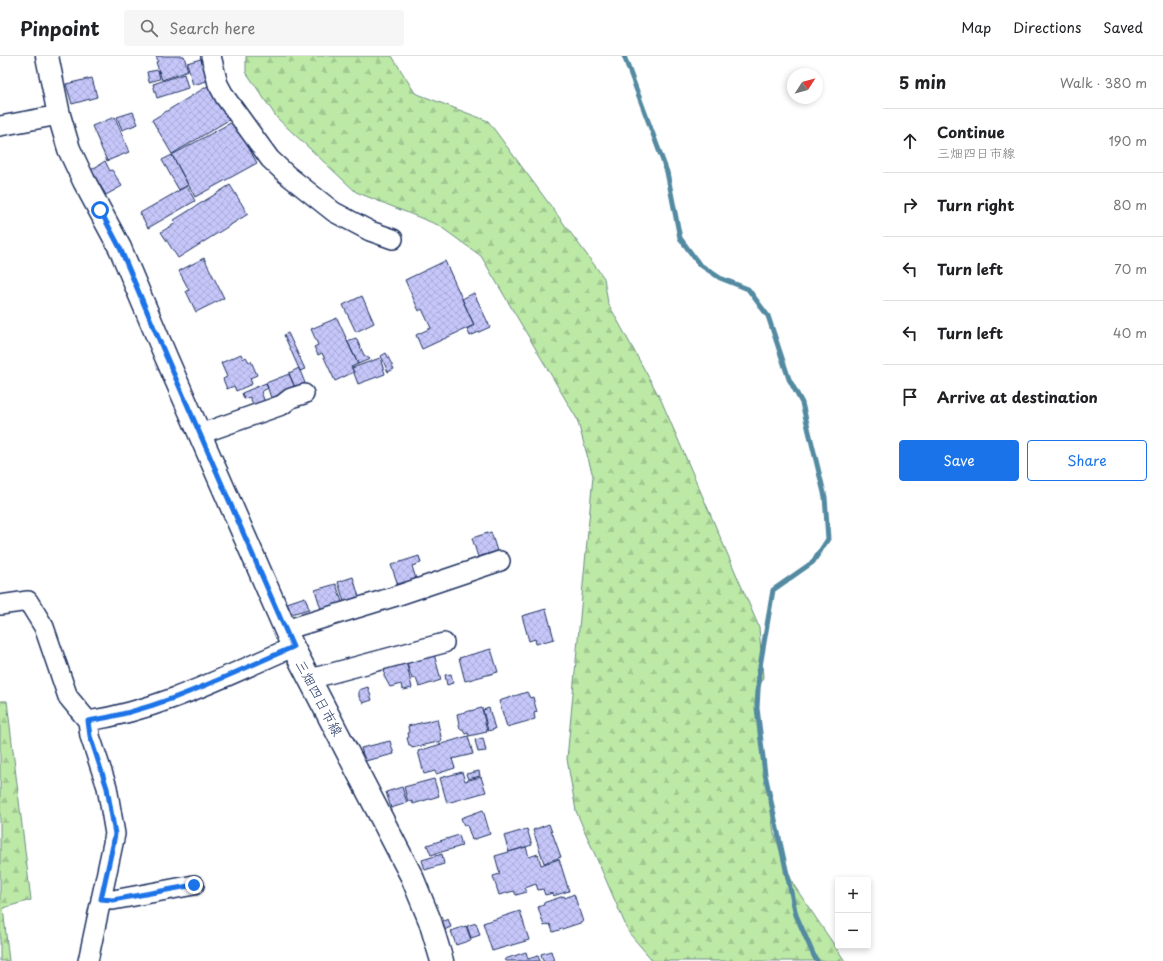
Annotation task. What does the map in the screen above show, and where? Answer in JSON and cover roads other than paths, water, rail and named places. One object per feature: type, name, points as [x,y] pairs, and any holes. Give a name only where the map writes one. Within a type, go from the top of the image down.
[{"type":"main road","name":"三畑四日市線","points":[[47,56],[59,115],[69,149],[84,181],[120,248],[289,638],[412,877],[430,921],[442,961]]},
{"type":"street","points":[[211,56],[218,84],[225,97],[270,159],[286,174],[334,212],[370,231],[393,239]]},
{"type":"street","points":[[0,126],[59,115]]},
{"type":"street","points":[[200,434],[282,405],[291,398],[304,394]]},
{"type":"street","points":[[88,721],[112,717],[170,699],[289,638],[393,597],[500,561]]},
{"type":"street","points":[[0,605],[28,601],[44,627],[68,697],[88,721],[90,736],[107,788],[115,834],[88,961]]},
{"type":"street","points":[[310,679],[444,643]]},
{"type":"street","points":[[101,899],[113,900],[194,885]]},
{"type":"waterway","points":[[624,56],[667,172],[680,238],[699,264],[720,278],[748,289],[768,316],[789,379],[802,403],[825,497],[828,539],[813,562],[773,590],[759,672],[757,708],[765,774],[796,915],[817,961]]}]
